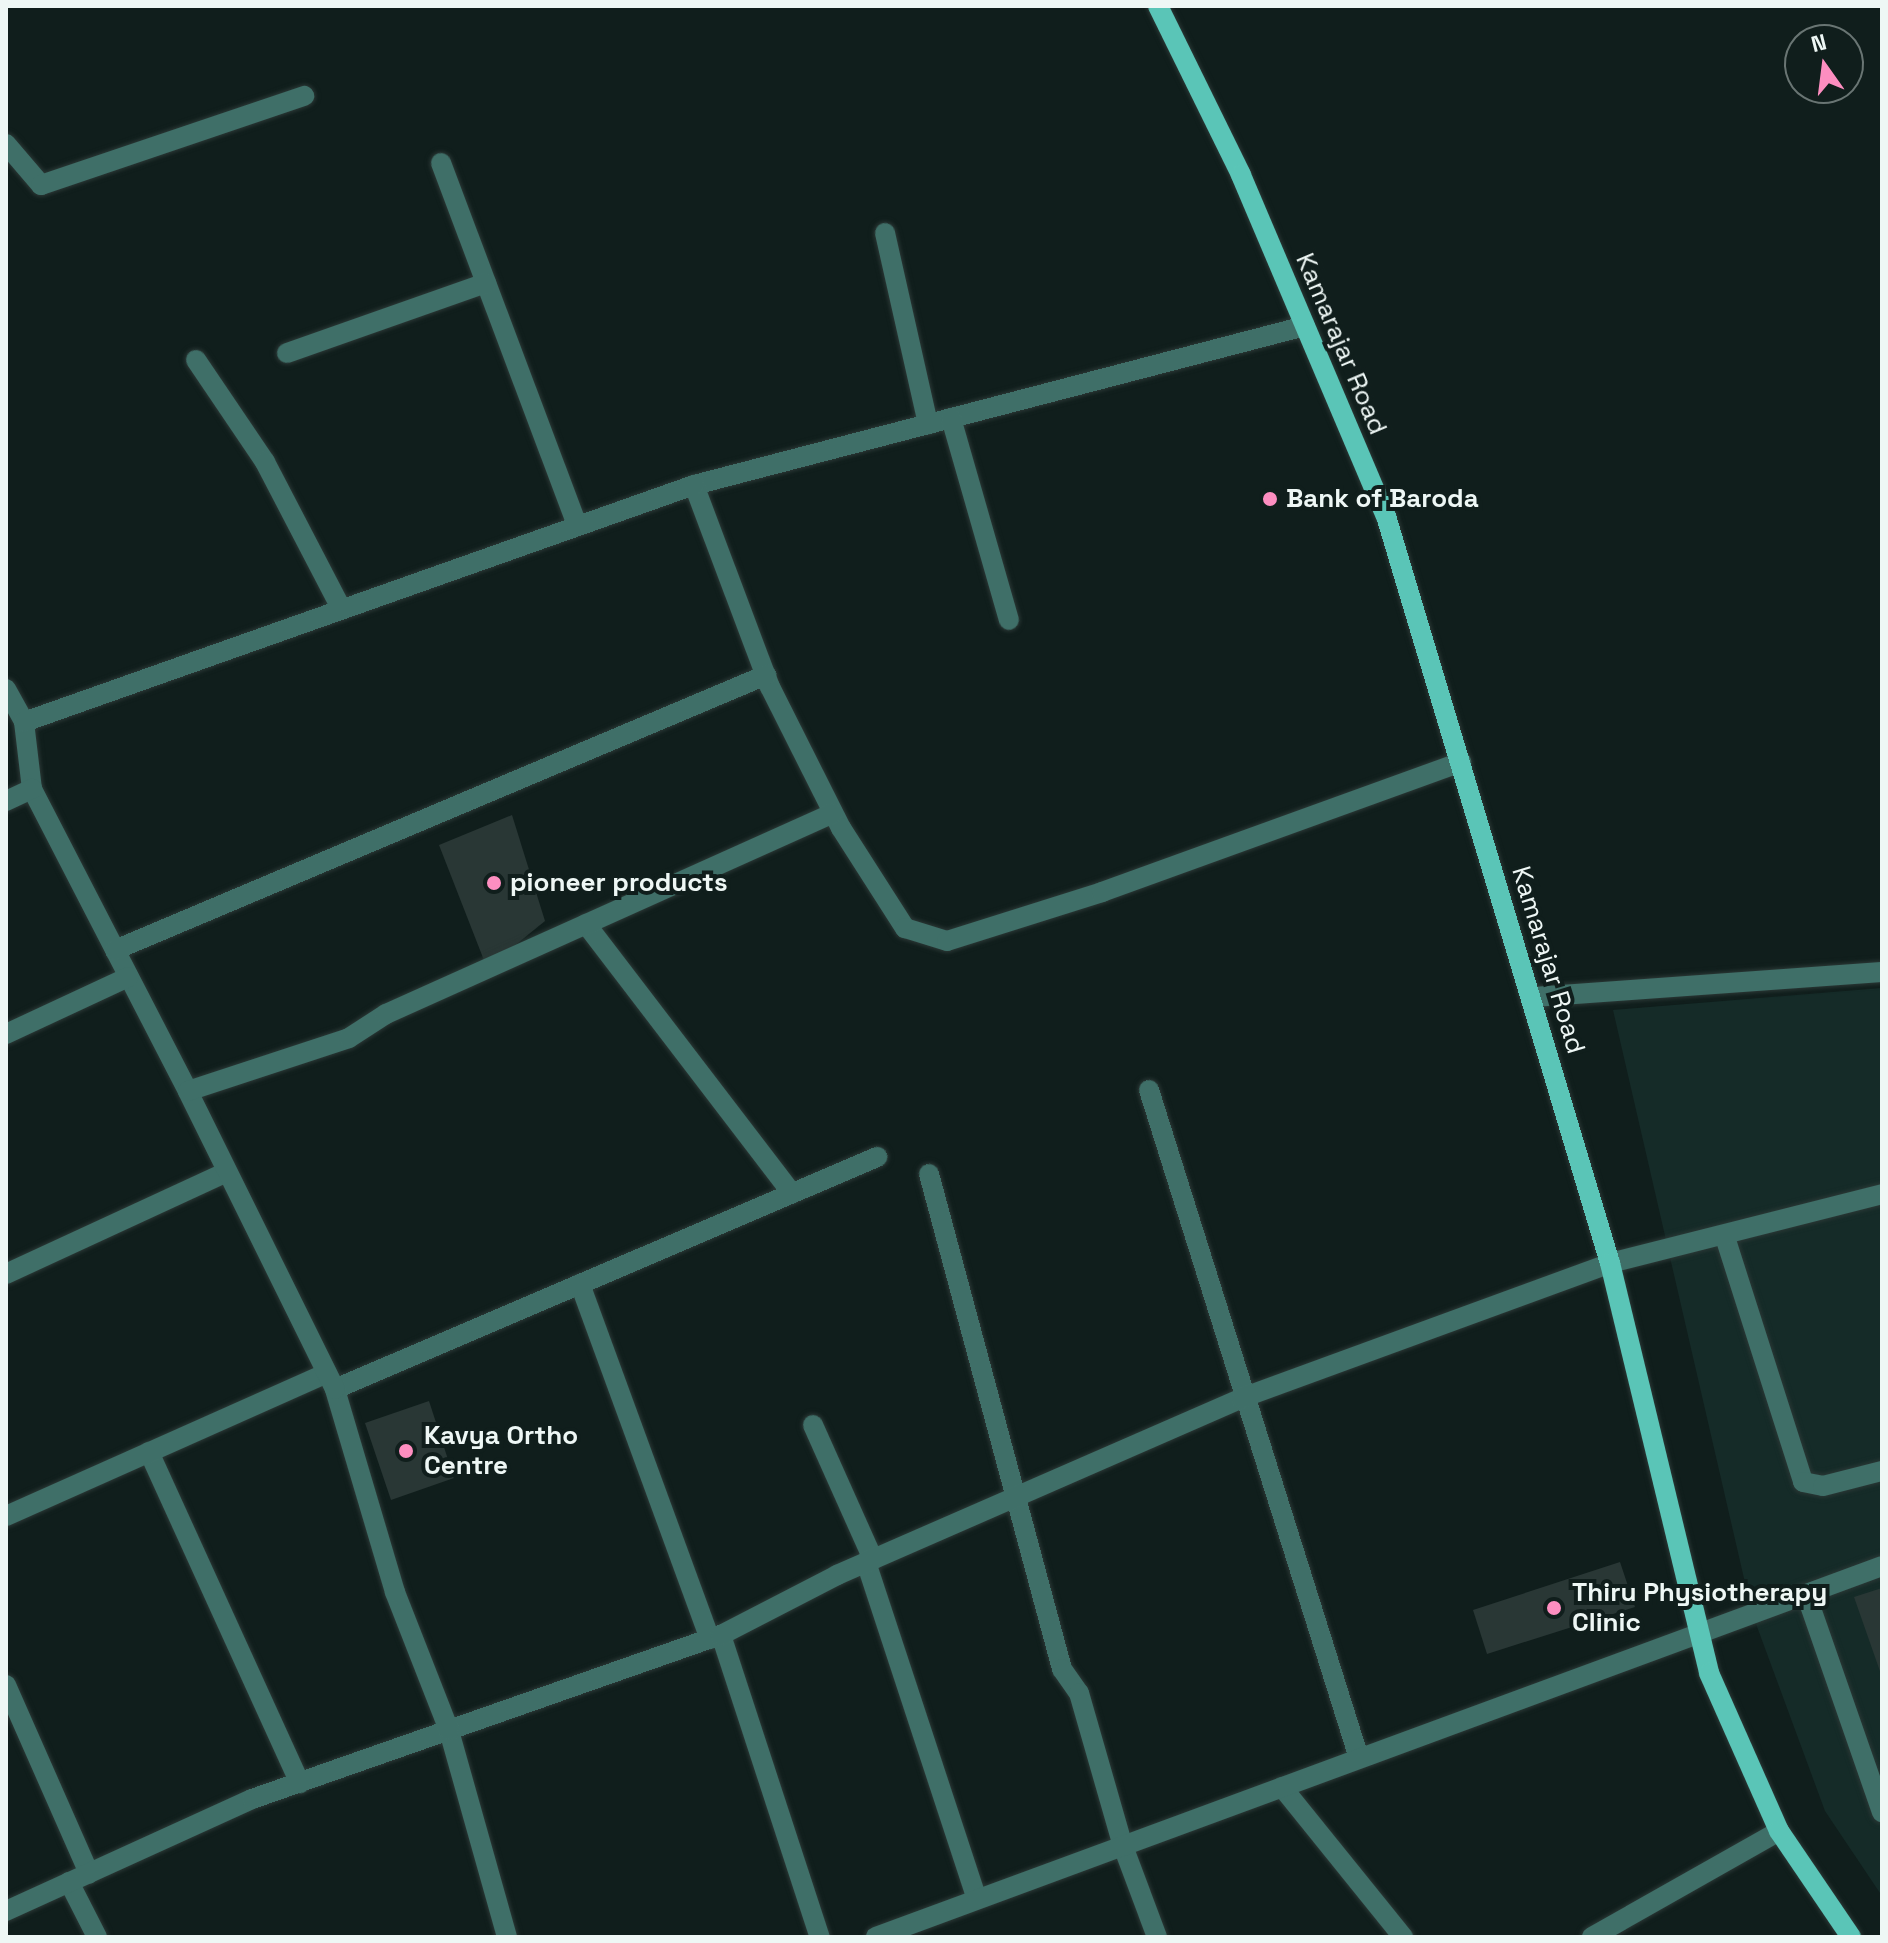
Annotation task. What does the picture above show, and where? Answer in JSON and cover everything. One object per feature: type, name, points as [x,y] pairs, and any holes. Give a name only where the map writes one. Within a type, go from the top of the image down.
[{"type":"main road","name":"Kamarajar Road","points":[[1158,6],[1241,175],[1386,516],[1533,997],[1610,1263],[1709,1673],[1779,1831],[1851,1937]]},
{"type":"street","points":[[6,144],[41,185],[304,96]]},
{"type":"street","points":[[441,163],[577,525]]},
{"type":"street","points":[[885,233],[928,424]]},
{"type":"street","points":[[287,353],[486,283]]},
{"type":"street","points":[[24,722],[340,606],[694,485],[1305,326]]},
{"type":"street","points":[[196,360],[265,462],[340,606]]},
{"type":"street","points":[[951,418],[1009,620]]},
{"type":"street","points":[[694,485],[766,675],[833,813],[905,928],[947,941],[1102,892],[1461,762]]},
{"type":"street","points":[[115,950],[766,675]]},
{"type":"street","points":[[6,689],[24,722],[32,789],[188,1091],[331,1381],[395,1592],[449,1730],[507,1937]]},
{"type":"street","points":[[6,801],[32,789]]},
{"type":"street","points":[[188,1091],[349,1038],[386,1014],[833,813]]},
{"type":"street","points":[[586,924],[792,1193]]},
{"type":"street","points":[[1533,997],[1882,972]]},
{"type":"street","points":[[6,1034],[128,977]]},
{"type":"street","points":[[1149,1090],[1242,1398],[1359,1758]]},
{"type":"street","points":[[6,1516],[149,1452],[580,1284],[877,1157]]},
{"type":"street","points":[[6,1274],[227,1172]]},
{"type":"street","points":[[929,1174],[1019,1496],[1062,1669],[1079,1693],[1123,1846],[1157,1937]]},
{"type":"street","points":[[6,1911],[300,1783],[716,1637],[869,1561],[1242,1398],[1610,1263],[1725,1237],[1882,1194]]},
{"type":"street","points":[[1725,1237],[1803,1482],[1823,1486],[1882,1471]]},
{"type":"street","points":[[580,1284],[716,1637],[820,1937]]},
{"type":"street","points":[[813,1425],[869,1561],[977,1899]]},
{"type":"street","points":[[149,1452],[300,1783]]},
{"type":"street","points":[[876,1937],[1882,1566]]},
{"type":"street","points":[[1806,1594],[1882,1812]]},
{"type":"street","points":[[6,1685],[89,1873]]},
{"type":"street","points":[[1282,1787],[1403,1937]]},
{"type":"street","points":[[1592,1937],[1779,1831]]},
{"type":"street","points":[[69,1882],[97,1937]]},
{"type":"shaded area","points":[[1882,988],[1882,1896],[1825,1811],[1752,1613],[1613,1010]]},
{"type":"building","name":"pioneer products","points":[[512,815],[545,921],[487,968],[439,845]]},
{"type":"building","points":[[429,1401],[454,1478],[391,1500],[365,1423]]},
{"type":"building","points":[[1620,1562],[1635,1607],[1487,1654],[1473,1610]]},
{"type":"building","points":[[1882,1588],[1882,1677],[1854,1597]]},
{"type":"place","name":"Bank of Baroda","points":[[1270,499]]},
{"type":"place","name":"pioneer products","points":[[494,883]]},
{"type":"place","name":"Kavya Ortho Centre","points":[[406,1451]]},
{"type":"place","name":"Thiru Physiotherapy Clinic","points":[[1554,1608]]}]
